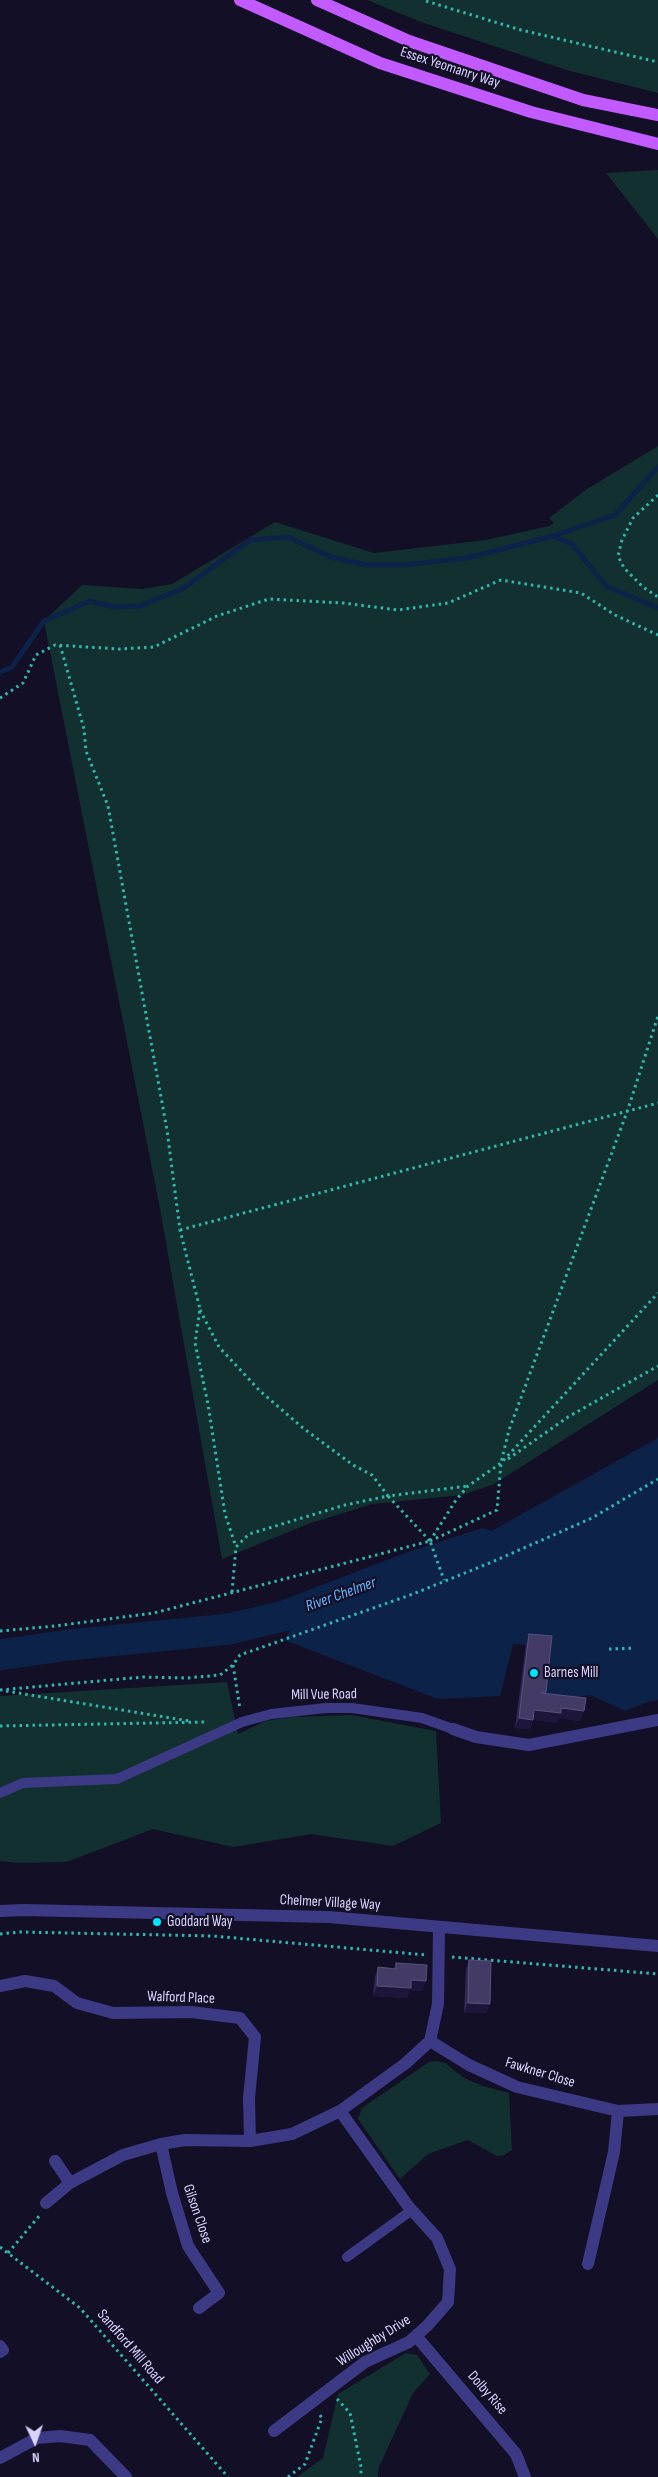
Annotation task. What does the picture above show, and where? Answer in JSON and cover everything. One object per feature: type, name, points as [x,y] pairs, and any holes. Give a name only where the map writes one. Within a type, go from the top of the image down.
[{"type":"main road","name":"Essex Yeomanry Way","points":[[240,0],[380,63],[531,112],[658,144]]},
{"type":"main road","name":"Essex Yeomanry Way","points":[[317,0],[409,40],[582,100],[658,115]]},
{"type":"street","name":"Mill Vue Road","points":[[453,1729],[476,1737],[529,1746],[658,1720]]},
{"type":"street","name":"Chelmer Village Way","points":[[0,1911],[329,1917],[658,1946]]},
{"type":"street","points":[[46,2203],[70,2183],[123,2156],[162,2144],[185,2140],[250,2141],[292,2134],[340,2111],[406,2063],[430,2041],[438,2004],[439,1927]]},
{"type":"street","name":"Walford Place","points":[[0,1986],[25,1980],[54,1986],[77,2003],[113,2013],[191,2012],[240,2018],[255,2037],[249,2098],[250,2141]]},
{"type":"street","name":"Fawkner Close","points":[[430,2041],[469,2065],[517,2087],[618,2111],[658,2109]]},
{"type":"street","name":"Willoughby Drive","points":[[274,2431],[365,2362],[409,2342],[448,2302],[450,2269],[437,2238],[412,2210],[340,2111]]},
{"type":"street","points":[[588,2264],[614,2152],[618,2111]]},
{"type":"street","name":"Gilson Close","points":[[162,2144],[172,2193],[188,2246],[219,2294],[199,2308]]},
{"type":"street","points":[[56,2161],[70,2183]]},
{"type":"street","name":"Dolby Rise","points":[[416,2336],[516,2454],[526,2477]]},
{"type":"street","points":[[0,2346],[3,2350],[0,2352]]},
{"type":"street","points":[[0,2458],[37,2438],[60,2436],[90,2440],[126,2477]]},
{"type":"lane","name":"Mill Vue Road","points":[[0,1793],[23,1783],[117,1779],[242,1722],[271,1714],[326,1708],[352,1708],[422,1718],[453,1729]]},
{"type":"lane","points":[[347,2257],[412,2210]]},
{"type":"path","points":[[426,1],[521,30],[658,62]]},
{"type":"path","points":[[658,495],[633,518],[622,540],[618,556],[624,568],[643,587],[658,597]]},
{"type":"path","points":[[0,698],[23,683],[36,654],[44,649],[60,645],[120,649],[154,647],[217,616],[269,600],[343,603],[398,610],[448,603],[501,580],[581,593],[615,614],[658,635]]},
{"type":"path","points":[[60,645],[84,730],[86,751],[108,806],[167,1130],[180,1230],[200,1309],[218,1347],[260,1391],[353,1465],[372,1474],[388,1496],[430,1542],[444,1580]]},
{"type":"path","points":[[0,1631],[154,1613],[430,1542],[497,1510],[501,1463],[509,1430],[627,1112],[658,1016]]},
{"type":"path","points":[[180,1230],[658,1103]]},
{"type":"path","points":[[501,1463],[658,1293]]},
{"type":"path","points":[[200,1309],[195,1342],[208,1404],[226,1514],[236,1547],[232,1592]]},
{"type":"path","points":[[430,1542],[456,1500],[468,1486],[568,1417],[658,1366]]},
{"type":"path","points":[[0,1690],[143,1677],[187,1678],[220,1675],[233,1665],[240,1656],[413,1594],[492,1562],[592,1518],[658,1479]]},
{"type":"path","points":[[236,1547],[249,1534],[345,1505],[388,1496],[468,1486]]},
{"type":"path","points":[[609,1649],[634,1648]]},
{"type":"path","points":[[233,1665],[242,1722]]},
{"type":"path","points":[[0,1690],[198,1722]]},
{"type":"path","points":[[0,1726],[215,1722]]},
{"type":"path","points":[[0,1934],[20,1932],[213,1936],[440,1957],[658,1974]]},
{"type":"path","points":[[8,2253],[37,2221],[46,2203]]},
{"type":"path","name":"Sandford Mill Road","points":[[0,2247],[80,2308],[228,2477]]},
{"type":"path","points":[[329,2390],[350,2412],[361,2467],[361,2477]]},
{"type":"path","points":[[288,2477],[306,2464],[322,2418],[312,2403]]},
{"type":"green space","points":[[367,0],[658,0],[658,93],[570,71],[421,22]]},
{"type":"green space","points":[[658,170],[658,239],[606,173]]},
{"type":"green space","points":[[658,446],[658,1380],[494,1484],[463,1495],[372,1504],[308,1524],[222,1559],[160,1209],[44,621],[82,585],[143,589],[172,584],[275,522],[374,553],[486,540],[549,526],[554,523],[549,518],[587,489]]},
{"type":"green space","points":[[227,1682],[238,1734],[265,1721],[292,1717],[351,1715],[436,1731],[441,1823],[393,1846],[311,1834],[233,1847],[153,1829],[67,1862],[19,1863],[0,1861],[0,1696]]},
{"type":"green space","points":[[429,2062],[445,2063],[464,2078],[483,2086],[509,2093],[512,2150],[504,2155],[497,2156],[468,2140],[428,2154],[400,2179],[358,2119],[362,2108]]},
{"type":"green space","points":[[406,2353],[417,2355],[430,2374],[413,2393],[378,2469],[378,2477],[297,2477],[323,2458],[338,2394]]},
{"type":"water","points":[[658,1438],[658,1700],[625,1711],[590,1695],[543,1702],[549,1646],[513,1644],[500,1696],[438,1699],[284,1640],[307,1607],[416,1573],[448,1555],[444,1551],[477,1539]]},
{"type":"building","points":[[529,1634],[552,1636],[546,1692],[541,1693],[586,1698],[584,1711],[561,1708],[561,1713],[534,1710],[533,1720],[519,1718]]},
{"type":"building","points":[[469,1960],[491,1961],[490,2004],[468,2003]]},
{"type":"building","points":[[396,1963],[427,1965],[426,1981],[411,1980],[411,1988],[377,1986],[378,1967],[396,1969]]},
{"type":"waterway","points":[[0,672],[12,667],[44,621],[90,601],[114,607],[140,606],[184,588],[250,540],[288,537],[331,557],[366,565],[404,565],[467,558],[553,536],[615,515],[658,467]]},
{"type":"waterway","points":[[553,536],[572,544],[606,586],[658,608]]},
{"type":"waterway","name":"River Chelmer","points":[[0,1655],[69,1645],[229,1629],[284,1616],[412,1567],[483,1544]]},
{"type":"waterway","points":[[284,1616],[302,1623]]},
{"type":"place","name":"Barnes Mill","points":[[534,1673]]},
{"type":"place","name":"Goddard Way","points":[[157,1922]]}]
